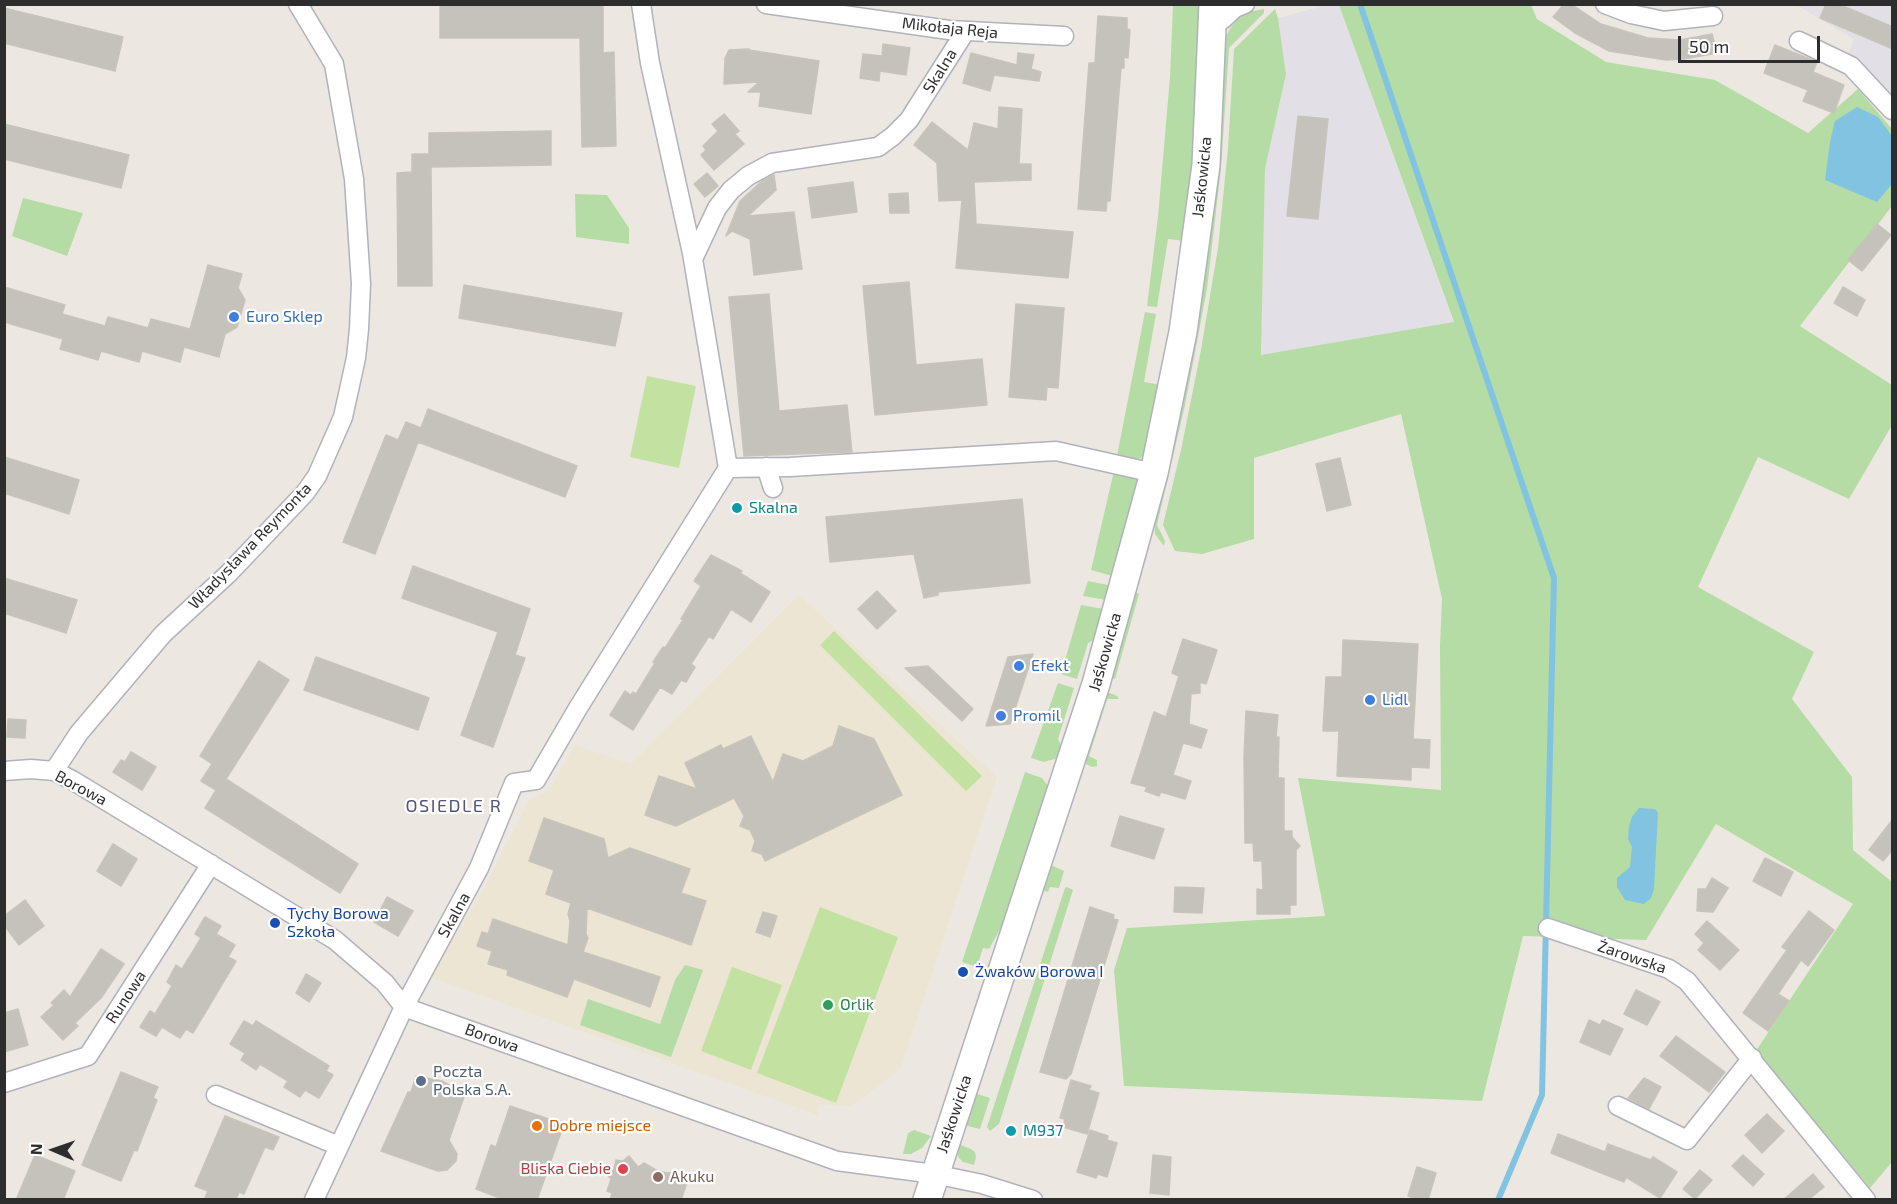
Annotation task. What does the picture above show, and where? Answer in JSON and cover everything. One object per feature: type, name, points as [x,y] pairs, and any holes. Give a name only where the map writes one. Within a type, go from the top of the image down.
[{"type":"street","name":"Władysława Reymonta","points":[[54,771],[79,733],[163,634],[228,574],[305,493],[317,476],[344,417],[356,358],[361,284],[354,179],[334,64],[298,4]]},
{"type":"street","points":[[640,4],[650,63],[693,259],[728,468],[1056,451],[1154,473]]},
{"type":"street","name":"Mikołaja Reja","points":[[766,4],[965,32],[1064,36]]},
{"type":"street","points":[[1221,10],[1245,4]]},
{"type":"street","points":[[1605,4],[1631,14],[1664,21],[1713,16]]},
{"type":"street","name":"Jaśkowicka","points":[[927,1200],[1096,684],[1154,473],[1183,332],[1206,165],[1210,88],[1221,10]]},
{"type":"street","name":"Skalna","points":[[693,259],[717,208],[731,190],[754,172],[772,163],[878,147],[893,136],[909,120],[965,32]]},
{"type":"street","points":[[1799,41],[1851,66],[1893,110]]},
{"type":"street","points":[[766,467],[773,489]]},
{"type":"street","name":"Skalna","points":[[314,1200],[404,1007],[479,868],[514,783],[536,780],[578,708],[728,468]]},
{"type":"street","name":"Borowa","points":[[4,771],[31,769],[54,771],[72,780],[335,940],[385,983],[404,1007],[837,1161],[934,1174],[982,1184],[1033,1200]]},
{"type":"street","name":"Runowa","points":[[4,1083],[88,1056],[211,864]]},
{"type":"street","name":"Żarowska","points":[[1548,928],[1675,973],[1692,986],[1866,1200]]},
{"type":"street","points":[[1618,1106],[1687,1140],[1752,1058]]},
{"type":"street","points":[[216,1095],[339,1146]]},
{"type":"shaded area","points":[[1327,5],[1339,5],[1454,323],[1261,356],[1265,169],[1286,74],[1278,18]]},
{"type":"shaded area","points":[[1796,5],[1892,5],[1892,100],[1848,53],[1854,39]]},
{"type":"shaded area","points":[[799,595],[997,777],[900,1070],[851,1106],[820,1105],[818,1115],[432,978],[431,974],[483,891],[529,800],[549,791],[574,745],[631,764]]},
{"type":"green space","points":[[1173,5],[1201,5],[1203,30],[1186,241],[1168,239],[1157,307],[1147,306],[1158,217],[1170,77]]},
{"type":"green space","points":[[1339,5],[1531,5],[1537,19],[1606,62],[1715,80],[1808,133],[1858,89],[1892,129],[1892,206],[1800,326],[1892,385],[1892,425],[1849,499],[1758,457],[1698,587],[1814,652],[1792,699],[1852,777],[1853,850],[1892,882],[1892,1162],[1870,1188],[1756,1051],[1853,904],[1716,824],[1646,940],[1523,936],[1482,1101],[1124,1086],[1114,970],[1127,928],[1325,916],[1298,778],[1441,790],[1442,599],[1401,414],[1254,458],[1254,539],[1202,554],[1175,551],[1163,525],[1201,350],[1218,248],[1228,148],[1234,49],[1275,9],[1286,74],[1265,169],[1261,355],[1454,322]]},
{"type":"green space","points":[[1264,9],[1264,13],[1229,48],[1221,168],[1207,289],[1185,405],[1157,525],[1165,541],[1164,546],[1155,534],[1154,520],[1225,38],[1238,19],[1248,12]]},
{"type":"green space","points":[[575,194],[607,195],[629,228],[629,244],[576,237]]},
{"type":"green space","points":[[23,198],[83,213],[67,256],[12,236]]},
{"type":"green space","points":[[1145,312],[1156,314],[1144,382],[1162,385],[1145,456],[1136,460],[1117,456]]},
{"type":"green space","points":[[647,376],[696,386],[679,468],[630,457]]},
{"type":"green space","points":[[1114,471],[1131,475],[1139,485],[1116,577],[1091,570]]},
{"type":"green space","points":[[1088,581],[1113,586],[1106,600],[1083,596]]},
{"type":"green space","points":[[1134,592],[1139,594],[1115,679],[1111,677]]},
{"type":"green space","points":[[1081,605],[1103,609],[1099,637],[1088,643],[1077,679],[1061,674]]},
{"type":"green space","points":[[834,631],[982,776],[966,791],[820,645]]},
{"type":"green space","points":[[1058,683],[1074,688],[1058,739],[1063,749],[1058,758],[1044,762],[1031,758]]},
{"type":"green space","points":[[1110,693],[1119,699],[1107,699],[1089,756],[1097,760],[1097,766],[1092,767],[1084,763],[1083,758],[1103,696]]},
{"type":"green space","points":[[1025,772],[1042,778],[1048,786],[1049,793],[1011,910],[989,949],[983,948],[977,967],[962,962]]},
{"type":"green space","points":[[1053,866],[1064,871],[1059,888],[1050,887],[1048,892],[1041,890],[1048,867]]},
{"type":"green space","points":[[1067,887],[1073,890],[999,1124],[990,1131],[987,1127]]},
{"type":"green space","name":"Orlik","points":[[820,907],[898,937],[836,1103],[757,1073]]},
{"type":"green space","points":[[685,965],[703,970],[671,1057],[580,1025],[588,999],[660,1024],[675,980]]},
{"type":"green space","points":[[732,967],[782,985],[751,1070],[701,1051]]},
{"type":"green space","points":[[974,1093],[990,1098],[980,1129],[964,1125]]},
{"type":"green space","points":[[914,1130],[931,1136],[922,1148],[911,1154],[903,1154],[908,1133]]},
{"type":"green space","points":[[958,1144],[975,1152],[974,1165],[963,1162],[959,1158]]},
{"type":"water","points":[[1857,107],[1878,117],[1892,136],[1892,184],[1877,202],[1825,180],[1835,121]]},
{"type":"water","points":[[1639,808],[1655,809],[1658,813],[1654,889],[1651,898],[1644,904],[1625,900],[1617,887],[1617,878],[1630,867],[1632,847],[1628,839],[1629,826]]},
{"type":"building","points":[[440,4],[603,4],[603,53],[614,52],[616,146],[582,147],[580,38],[440,38]]},
{"type":"building","points":[[1564,4],[1571,4],[1601,24],[1648,38],[1680,40],[1712,34],[1717,53],[1666,60],[1609,51],[1575,33],[1553,17]]},
{"type":"building","points":[[1826,4],[1838,4],[1893,27],[1893,49],[1820,18]]},
{"type":"building","points":[[4,8],[123,37],[115,71],[4,43]]},
{"type":"building","points":[[1098,16],[1127,18],[1127,29],[1130,30],[1128,58],[1124,57],[1124,68],[1121,68],[1110,201],[1107,201],[1106,211],[1078,209],[1089,63],[1095,63]]},
{"type":"building","points":[[883,44],[910,48],[906,75],[880,71],[879,81],[860,78],[863,54],[882,56]]},
{"type":"building","points":[[1775,45],[1817,62],[1813,72],[1844,85],[1834,113],[1803,101],[1808,90],[1764,73]]},
{"type":"building","points":[[749,49],[819,61],[811,114],[759,106],[761,92],[748,92],[759,82],[724,84],[725,58],[729,50]]},
{"type":"building","points":[[971,53],[1017,65],[1018,53],[1034,55],[1031,69],[1041,72],[1039,81],[994,75],[990,91],[963,83]]},
{"type":"building","points":[[999,107],[1022,109],[1019,164],[1031,164],[1031,180],[974,182],[976,224],[1073,232],[1068,278],[956,268],[962,200],[939,201],[937,163],[914,145],[932,122],[968,150],[974,123],[998,129]]},
{"type":"building","points":[[724,114],[739,131],[735,134],[744,144],[714,170],[701,155],[706,150],[703,146],[718,131],[712,124]]},
{"type":"building","points":[[1298,116],[1328,119],[1318,219],[1287,216]]},
{"type":"building","points":[[4,124],[129,155],[121,188],[4,159]]},
{"type":"building","points":[[551,131],[551,165],[431,167],[432,286],[398,286],[397,173],[412,172],[412,154],[429,154],[429,133]]},
{"type":"building","points":[[707,173],[718,186],[705,197],[694,184]]},
{"type":"building","points":[[774,175],[776,190],[748,216],[794,212],[802,269],[754,275],[750,239],[732,231],[726,236],[740,201],[762,181]]},
{"type":"building","points":[[853,182],[857,212],[812,218],[808,188]]},
{"type":"building","points":[[908,193],[909,213],[890,213],[889,194]]},
{"type":"building","points":[[1877,224],[1891,235],[1862,271],[1848,260]]},
{"type":"building","points":[[208,265],[242,274],[238,288],[245,300],[237,327],[225,334],[219,357],[184,347],[180,362],[142,351],[139,362],[101,351],[98,360],[60,349],[63,339],[4,322],[4,287],[65,305],[62,314],[105,326],[108,317],[148,328],[151,319],[190,329]]},
{"type":"building","points":[[909,282],[916,365],[982,359],[987,405],[875,415],[863,286]]},
{"type":"building","points":[[464,285],[622,313],[615,346],[459,318]]},
{"type":"building","points":[[1843,287],[1865,300],[1857,316],[1834,303]]},
{"type":"building","points":[[769,294],[779,411],[847,405],[852,452],[744,456],[729,297]]},
{"type":"building","points":[[1016,304],[1064,308],[1058,388],[1047,387],[1046,400],[1009,397]]},
{"type":"building","points":[[428,409],[577,466],[565,497],[418,442],[375,554],[343,542],[386,435],[398,440],[406,422],[421,428]]},
{"type":"building","points":[[4,457],[79,480],[69,514],[4,493]]},
{"type":"building","points":[[1340,458],[1351,505],[1327,511],[1316,464]]},
{"type":"building","points":[[1022,499],[1030,583],[938,592],[938,595],[924,598],[914,554],[830,562],[826,517]]},
{"type":"building","points":[[711,555],[742,571],[740,573],[770,592],[751,622],[731,609],[713,639],[709,636],[691,664],[695,667],[686,682],[681,680],[672,694],[660,687],[633,730],[610,715],[625,691],[631,695],[633,692],[636,694],[655,663],[653,662],[683,620],[681,619],[701,586],[694,581]]},
{"type":"building","points":[[413,566],[530,609],[515,655],[525,658],[493,747],[461,735],[498,632],[402,598]]},
{"type":"building","points":[[4,578],[77,600],[66,633],[4,613]]},
{"type":"building","points":[[877,591],[896,611],[877,629],[858,609]]},
{"type":"building","points":[[1183,639],[1217,650],[1206,684],[1200,682],[1200,693],[1191,694],[1189,724],[1207,730],[1201,748],[1183,743],[1173,775],[1191,781],[1185,799],[1161,792],[1159,796],[1145,791],[1147,787],[1131,783],[1154,712],[1166,717],[1179,676],[1172,673]]},
{"type":"building","name":"Lidl","points":[[1343,640],[1418,644],[1413,739],[1430,740],[1429,768],[1411,767],[1411,780],[1337,776],[1339,731],[1323,731],[1326,677],[1342,677]]},
{"type":"building","points":[[1033,654],[1010,724],[986,726],[1008,657]]},
{"type":"building","points":[[316,657],[429,698],[418,730],[304,690]]},
{"type":"building","points":[[259,661],[289,680],[226,779],[358,864],[340,893],[205,808],[216,790],[201,781],[212,764],[200,756]]},
{"type":"building","points":[[928,666],[973,709],[962,721],[905,668]]},
{"type":"building","points":[[1246,711],[1278,715],[1276,737],[1279,737],[1278,778],[1284,778],[1284,831],[1292,831],[1292,837],[1300,846],[1296,850],[1296,905],[1290,905],[1290,914],[1257,914],[1257,889],[1263,890],[1262,861],[1254,861],[1253,843],[1245,843]]},
{"type":"building","points":[[8,719],[26,720],[25,738],[7,737]]},
{"type":"building","points":[[839,726],[874,739],[902,795],[765,861],[762,854],[752,851],[755,841],[750,830],[740,826],[744,816],[734,798],[676,826],[645,815],[659,776],[697,789],[685,763],[721,745],[723,749],[751,736],[773,782],[783,754],[803,761],[833,746]]},
{"type":"building","points":[[131,752],[156,767],[142,790],[113,772],[121,760],[125,762]]},
{"type":"building","points":[[1120,816],[1164,829],[1154,859],[1111,846]]},
{"type":"building","points":[[544,818],[604,839],[608,858],[630,848],[690,869],[681,893],[706,901],[691,945],[587,908],[586,934],[588,938],[583,952],[660,977],[650,1007],[574,979],[567,997],[507,975],[508,970],[488,964],[492,951],[477,946],[482,932],[488,934],[493,919],[568,945],[570,921],[568,914],[571,903],[546,894],[554,870],[529,861]]},
{"type":"building","points":[[1893,819],[1893,849],[1883,861],[1869,850]]},
{"type":"building","points":[[113,844],[137,859],[121,886],[97,871]]},
{"type":"building","points":[[1765,858],[1793,872],[1781,896],[1753,881]]},
{"type":"building","points":[[1712,878],[1728,888],[1713,912],[1697,911],[1698,889],[1706,889]]},
{"type":"building","points":[[1175,887],[1204,888],[1202,913],[1174,912]]},
{"type":"building","points":[[387,897],[413,911],[398,936],[374,922]]},
{"type":"building","points":[[25,900],[44,926],[19,945],[4,925],[4,916]]},
{"type":"building","points":[[1090,907],[1114,915],[1113,919],[1118,920],[1071,1074],[1066,1079],[1040,1072]]},
{"type":"building","points":[[1809,911],[1834,930],[1808,966],[1801,960],[1778,994],[1789,1001],[1768,1031],[1743,1013],[1787,950],[1782,947]]},
{"type":"building","points":[[763,912],[777,916],[770,937],[756,932]]},
{"type":"building","points":[[205,917],[221,926],[216,934],[235,945],[228,957],[236,961],[193,1033],[186,1029],[180,1038],[162,1027],[156,1036],[140,1027],[150,1011],[155,1014],[172,986],[167,982],[176,965],[182,969],[201,938],[195,934]]},
{"type":"building","points":[[1707,921],[1739,950],[1720,970],[1698,950],[1704,943],[1695,934]]},
{"type":"building","points":[[101,949],[124,964],[101,998],[75,1023],[78,1026],[63,1040],[41,1017],[54,1005],[51,1003],[64,990],[70,997]]},
{"type":"building","points":[[306,974],[321,983],[309,1002],[296,993]]},
{"type":"building","points":[[1636,990],[1660,1002],[1647,1025],[1624,1014]]},
{"type":"building","points":[[18,1009],[28,1045],[4,1052],[4,1013]]},
{"type":"building","points":[[1589,1020],[1600,1025],[1603,1020],[1623,1029],[1610,1055],[1580,1042]]},
{"type":"building","points":[[244,1021],[253,1026],[256,1021],[329,1066],[326,1071],[333,1075],[319,1098],[305,1090],[300,1097],[284,1087],[288,1081],[260,1064],[256,1070],[241,1060],[245,1053],[230,1044]]},
{"type":"building","points":[[1676,1036],[1725,1072],[1709,1092],[1660,1056]]},
{"type":"building","points":[[121,1072],[158,1087],[153,1098],[157,1100],[137,1151],[134,1150],[121,1181],[82,1165]]},
{"type":"building","points":[[416,1076],[442,1081],[465,1094],[449,1140],[457,1154],[456,1161],[447,1170],[438,1171],[381,1151],[408,1092],[411,1092]]},
{"type":"building","points":[[1644,1078],[1661,1087],[1649,1109],[1628,1098]]},
{"type":"building","points":[[1071,1080],[1091,1086],[1089,1090],[1099,1093],[1087,1134],[1063,1127],[1065,1119],[1060,1118]]},
{"type":"building","points":[[510,1106],[564,1124],[537,1200],[505,1200],[476,1189],[491,1145],[496,1147]]},
{"type":"building","points":[[1767,1114],[1784,1131],[1762,1153],[1745,1135]]},
{"type":"building","points":[[225,1116],[279,1137],[273,1150],[265,1147],[244,1194],[239,1192],[236,1200],[204,1200],[208,1191],[195,1186]]},
{"type":"building","points":[[1090,1130],[1108,1136],[1107,1140],[1117,1143],[1107,1177],[1098,1174],[1096,1178],[1077,1172]]},
{"type":"building","points":[[1558,1134],[1605,1152],[1608,1144],[1651,1160],[1653,1157],[1677,1172],[1660,1198],[1626,1177],[1624,1182],[1551,1153]]},
{"type":"building","points":[[35,1155],[75,1171],[63,1200],[16,1200]]},
{"type":"building","points":[[1153,1155],[1171,1157],[1169,1195],[1150,1193]]},
{"type":"building","points":[[1743,1155],[1764,1174],[1753,1186],[1732,1166]]},
{"type":"building","points":[[629,1156],[638,1167],[644,1163],[667,1173],[679,1172],[680,1180],[688,1180],[681,1200],[610,1200],[612,1193],[607,1191],[611,1179],[607,1175],[614,1169],[616,1160],[623,1161]]},
{"type":"building","points":[[1417,1167],[1436,1173],[1428,1200],[1408,1196]]},
{"type":"building","points":[[1700,1170],[1712,1180],[1695,1199],[1683,1189]]},
{"type":"building","points":[[1813,1174],[1824,1187],[1808,1200],[1783,1200]]},
{"type":"waterway","points":[[1360,4],[1554,578],[1542,1095],[1498,1200]]},
{"type":"place","name":"Euro Sklep","points":[[234,317]]},
{"type":"place","name":"Skalna","points":[[737,508]]},
{"type":"place","name":"Efekt","points":[[1019,666]]},
{"type":"place","name":"Lidl","points":[[1370,700]]},
{"type":"place","name":"Promil","points":[[1001,716]]},
{"type":"place","name":"Tychy Borowa Szkoła","points":[[275,923]]},
{"type":"place","name":"Żwaków Borowa I","points":[[963,972]]},
{"type":"place","name":"Orlik","points":[[828,1005]]},
{"type":"place","name":"Poczta Polska S.A.","points":[[421,1081]]},
{"type":"place","name":"Dobre miejsce","points":[[537,1126]]},
{"type":"place","name":"M937","points":[[1011,1131]]},
{"type":"place","name":"Bliska Ciebie","points":[[623,1169]]},
{"type":"place","name":"Akuku","points":[[658,1177]]},
{"type":"district","name":"OSIEDLE R","points":[[454,806]]}]
